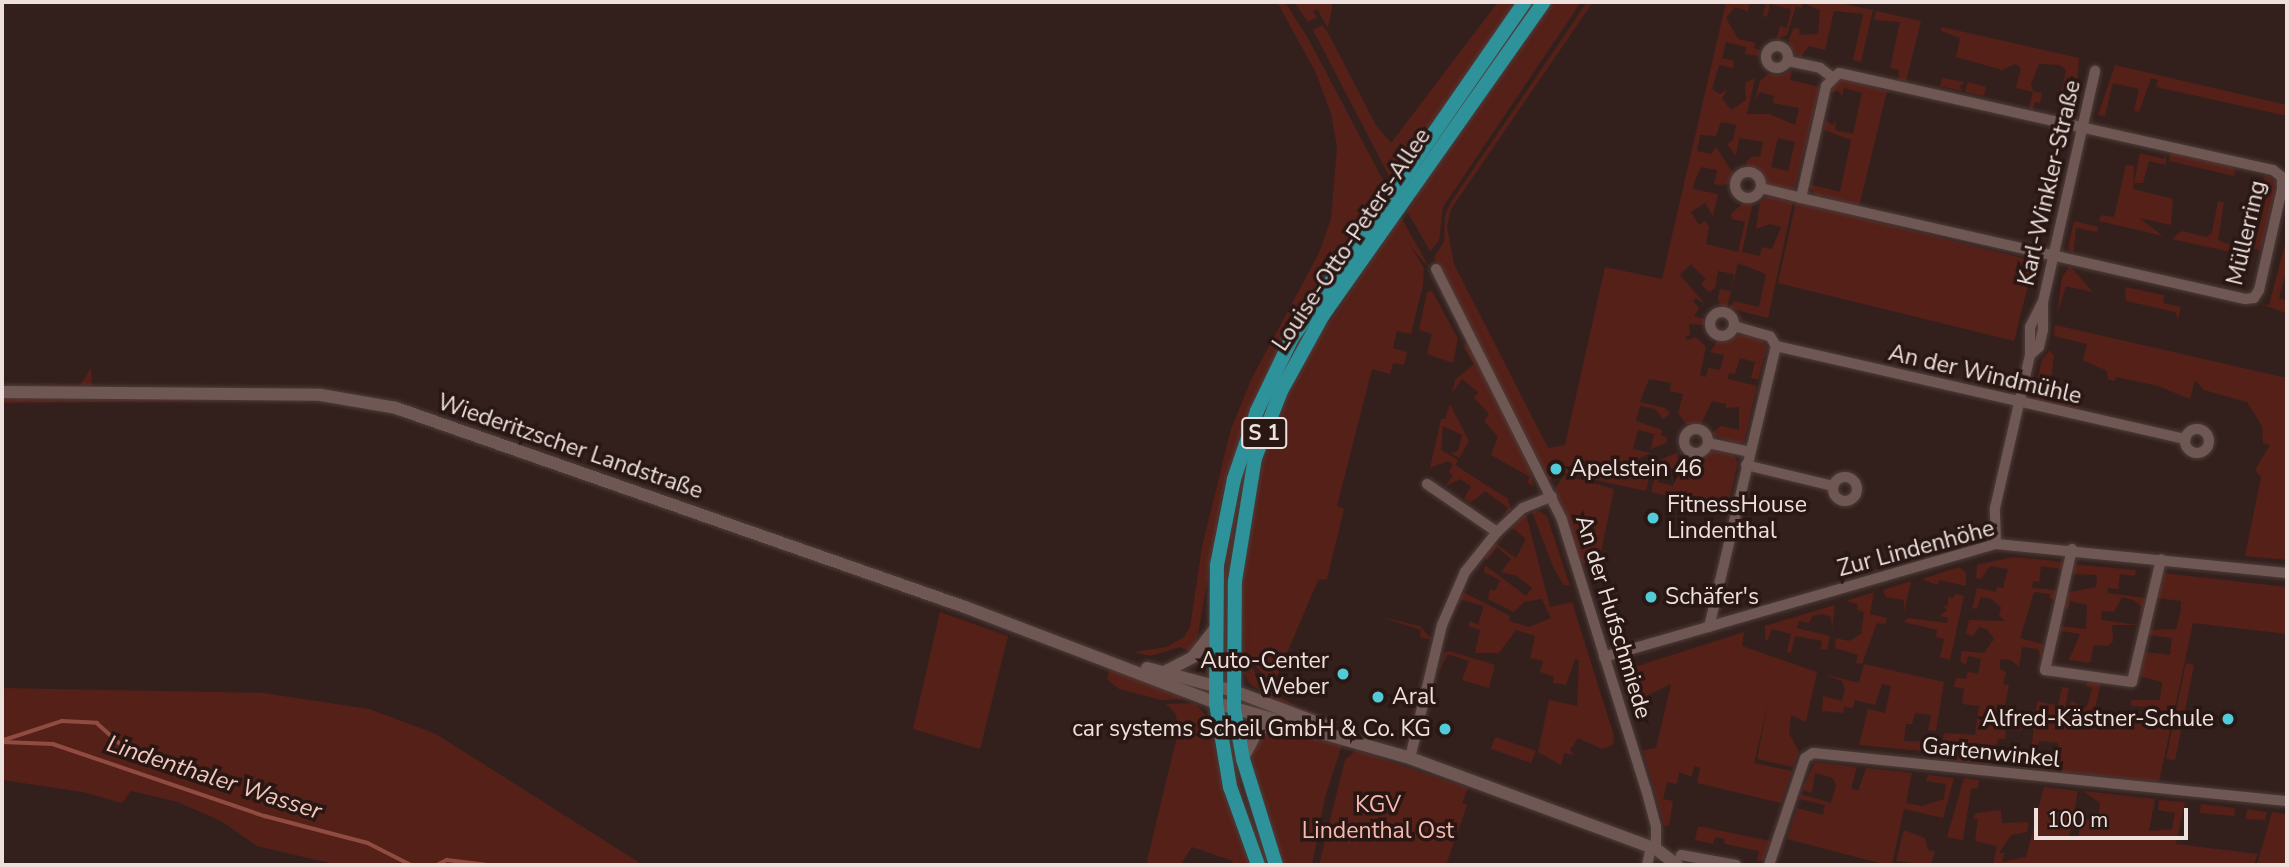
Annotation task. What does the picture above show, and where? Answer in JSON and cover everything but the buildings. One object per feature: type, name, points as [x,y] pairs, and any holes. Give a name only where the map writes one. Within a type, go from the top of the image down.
[{"type":"main road","name":"Louise-Otto-Peters-Allee","points":[[1216,687],[1215,629],[1226,512],[1257,411],[1298,327],[1525,2]]},
{"type":"main road","name":"Louise-Otto-Peters-Allee","points":[[1234,691],[1235,581],[1242,513],[1255,458],[1305,345],[1400,204],[1544,2]]},
{"type":"main road","name":"S 1","points":[[1216,687],[1216,703],[1230,787],[1258,865]]},
{"type":"main road","name":"S 1","points":[[1234,691],[1234,709],[1243,759],[1276,865]]},
{"type":"street","name":"Müllerring","points":[[1761,188],[2053,256],[2254,298],[2282,188],[2282,177],[2273,170],[1846,73],[1832,77],[1823,69],[1788,61]]},
{"type":"street","name":"Karl-Winkler-Straße","points":[[1996,544],[1995,508],[2021,402],[2030,355],[2030,327],[2043,302],[2095,71]]},
{"type":"street","points":[[1801,198],[1832,77]]},
{"type":"street","name":"An der Hufschmiede","points":[[1436,269],[1552,496],[1656,827],[1647,865]]},
{"type":"street","name":"An der Windmühle","points":[[1734,326],[1770,336],[1776,346],[2186,439]]},
{"type":"street","points":[[1709,627],[1776,346]]},
{"type":"street","name":"Wiederitzscher Landstraße","points":[[2,392],[359,399],[1103,656],[1216,703],[1404,756]]},
{"type":"street","points":[[1708,443],[1750,452]]},
{"type":"street","points":[[1746,465],[1833,486]]},
{"type":"street","points":[[1427,484],[1497,531]]},
{"type":"street","points":[[1404,756],[1448,608],[1465,572],[1497,531],[1523,508],[1552,496]]},
{"type":"street","name":"Zur Lindenhöhe","points":[[1604,657],[1996,544],[2072,549],[2287,573]]},
{"type":"street","points":[[2072,549],[2045,670],[2132,682],[2161,559]]},
{"type":"street","points":[[1164,672],[1194,657],[1215,629]]},
{"type":"street","name":"Wiederitzscher Landstraße","points":[[1103,656],[1234,691],[1653,848]]},
{"type":"street","points":[[1243,759],[1258,730],[1278,721]]},
{"type":"street","name":"Gartenwinkel","points":[[1769,865],[1805,758],[1813,753],[2287,801]]},
{"type":"street","points":[[1653,848],[1679,860],[1736,865]]},
{"type":"green space","points":[[1277,2],[1285,2],[1309,40],[1384,182],[1379,197],[1292,324],[1246,418],[1223,491],[1196,646],[1191,652],[1180,647],[1150,656],[1134,652],[1167,647],[1184,637],[1190,627],[1202,547],[1231,429],[1252,378],[1319,253],[1331,219],[1337,147],[1331,113],[1315,71]]},
{"type":"green space","points":[[1294,2],[1333,2],[1328,28],[1317,9],[1313,11],[1317,17],[1308,22]]},
{"type":"green space","points":[[1498,2],[1517,2],[1400,167],[1389,176],[1313,30],[1322,25],[1327,31],[1376,125],[1391,143]]},
{"type":"green space","points":[[1550,2],[1581,2],[1443,207],[1439,241],[1430,251],[1407,211],[1416,198],[1413,196]]},
{"type":"green space","points":[[1587,2],[1593,2],[1451,209],[1447,227],[1454,264],[1548,448],[1565,445],[1605,267],[1662,279],[1726,2],[1750,2],[1748,11],[1735,7],[1726,18],[1738,39],[1756,43],[1754,48],[1760,51],[1759,56],[1745,54],[1746,47],[1726,42],[1722,58],[1734,61],[1733,68],[1719,65],[1712,89],[1720,94],[1728,89],[1722,98],[1731,110],[1746,100],[1745,83],[1755,78],[1747,114],[1769,114],[1795,125],[1799,108],[1773,103],[1774,96],[1760,92],[1755,100],[1760,81],[1768,74],[1782,75],[1792,70],[1790,80],[1820,87],[1794,190],[1770,187],[1761,173],[1745,163],[1753,156],[1760,157],[1763,142],[1739,138],[1736,156],[1727,144],[1733,140],[1736,125],[1721,122],[1716,136],[1700,135],[1697,151],[1711,154],[1716,147],[1733,173],[1729,184],[1714,184],[1717,170],[1701,167],[1694,183],[1693,189],[1718,194],[1713,216],[1705,203],[1691,212],[1699,225],[1705,221],[1709,227],[1706,244],[1738,252],[1745,222],[1732,219],[1731,214],[1744,202],[1753,202],[1742,252],[1760,256],[1762,247],[1772,249],[1781,227],[1770,224],[1756,229],[1760,202],[1768,196],[1793,202],[1768,318],[1729,308],[1734,301],[1759,307],[1766,274],[1738,263],[1731,291],[1734,274],[1718,271],[1715,288],[1709,292],[1701,284],[1706,279],[1691,264],[1680,275],[1706,305],[1696,298],[1693,301],[1699,308],[1694,316],[1704,319],[1704,325],[1689,324],[1690,335],[1685,336],[1687,340],[1696,337],[1706,347],[1700,375],[1706,377],[1708,368],[1720,370],[1724,355],[1710,352],[1718,340],[1747,334],[1762,339],[1767,348],[1758,380],[1751,378],[1755,362],[1740,358],[1735,374],[1729,373],[1728,379],[1757,386],[1744,442],[1738,444],[1711,434],[1721,426],[1739,430],[1739,407],[1726,408],[1726,404],[1712,401],[1701,424],[1686,424],[1678,413],[1683,394],[1670,391],[1671,383],[1649,379],[1640,402],[1665,408],[1670,414],[1663,419],[1655,409],[1640,406],[1636,421],[1662,430],[1661,436],[1667,437],[1666,443],[1651,449],[1654,434],[1638,430],[1633,449],[1651,453],[1627,464],[1636,475],[1651,469],[1646,491],[1559,472],[1549,480],[1434,257],[1444,242],[1445,216],[1451,202]],"holes":[[[1778,138],[1795,142],[1788,171],[1771,167]]]},
{"type":"green space","points":[[1766,2],[1835,2],[1873,10],[1861,62],[1853,60],[1863,14],[1834,11],[1825,50],[1809,46],[1800,58],[1789,46],[1789,38],[1794,28],[1800,29],[1799,35],[1818,34],[1820,10],[1803,3],[1802,8],[1796,6],[1787,35],[1776,40],[1780,26],[1787,28],[1791,9],[1770,4],[1767,17],[1763,16]]},
{"type":"green space","points":[[1876,11],[1921,21],[1906,81],[1898,79],[1899,70],[1890,68],[1900,22],[1874,20]]},
{"type":"green space","points":[[1942,27],[2079,58],[2077,87],[2070,115],[2061,115],[2071,110],[2075,79],[2067,77],[2060,97],[2066,70],[2060,65],[2039,64],[2031,84],[2033,91],[2042,93],[2040,103],[2035,102],[2033,109],[2022,107],[2029,108],[2033,92],[2016,88],[2021,68],[2015,64],[2002,70],[1956,57],[1960,38],[1941,31]]},
{"type":"green space","points":[[2115,65],[2287,105],[2287,116],[2156,87],[2158,80],[2151,78],[2139,112],[2134,111],[2139,89],[2113,83],[2105,116],[2098,115]]},
{"type":"green space","points":[[1844,78],[1887,91],[1859,207],[1824,196],[1817,198],[1808,184],[1840,192],[1851,140],[1824,130],[1826,120],[1832,125],[1836,122],[1835,130],[1853,134],[1862,93],[1844,88],[1842,96],[1838,91],[1829,93],[1838,80]]},
{"type":"green space","points":[[1942,78],[1965,82],[1960,86],[1962,91],[1940,86]]},
{"type":"green space","points":[[1968,82],[1986,87],[1984,96],[1965,92]]},
{"type":"green space","points":[[2166,151],[2166,165],[2149,161],[2143,183],[2134,183],[2140,153],[2164,159]]},
{"type":"green space","points":[[2171,152],[2236,167],[2234,176],[2169,161]]},
{"type":"green space","points":[[2126,165],[2134,166],[2133,189],[2173,199],[2171,225],[2139,218],[2163,236],[2099,221],[2101,215],[2114,217]]},
{"type":"green space","points":[[2265,174],[2277,183],[2261,251],[2254,249],[2269,184],[2263,183]]},
{"type":"green space","points":[[2218,201],[2224,202],[2218,240],[2237,247],[2235,253],[2172,239],[2182,231],[2206,237],[2212,233]]},
{"type":"green space","points":[[1796,202],[2034,261],[2014,341],[1778,283]]},
{"type":"green space","points":[[1401,217],[1430,269],[1411,247],[1424,268],[1423,285],[1411,334],[1397,331],[1393,348],[1407,352],[1404,365],[1393,363],[1390,374],[1372,369],[1337,506],[1344,509],[1327,579],[1318,580],[1273,686],[1253,663],[1239,659],[1239,610],[1253,484],[1270,431],[1300,365]]},
{"type":"green space","points":[[2074,221],[2098,227],[2097,232],[2076,228],[2073,255],[2068,248]]},
{"type":"green space","points":[[2287,237],[2287,269],[2279,298],[2287,301],[2286,313],[2261,304],[2269,305]]},
{"type":"green space","points":[[2070,266],[2093,292],[2066,286],[2057,315],[2062,277]]},
{"type":"green space","points":[[2125,287],[2164,295],[2163,303],[2181,307],[2178,319],[2175,312],[2126,301]]},
{"type":"green space","points":[[1720,289],[1731,291],[1727,307],[1720,306]]},
{"type":"green space","points":[[1432,291],[1458,338],[1453,363],[1427,354],[1432,334],[1419,330],[1427,292]]},
{"type":"green space","points":[[2055,325],[2287,378],[2287,560],[2245,556],[2261,477],[2255,470],[2270,445],[2263,443],[2262,426],[2247,402],[2204,390],[2195,380],[2190,399],[2158,386],[2116,377],[2114,381],[2108,379],[2107,371],[2083,360],[2087,344],[2054,336]]},
{"type":"green space","points":[[1308,327],[1262,419],[1239,493],[1227,592],[1226,660],[1223,660],[1226,541],[1249,445],[1285,360]]},
{"type":"green space","points":[[1468,342],[1527,457],[1534,487],[1527,482],[1530,477],[1491,455],[1498,437],[1484,421],[1489,414],[1474,398],[1478,392],[1462,379],[1452,393],[1455,380],[1474,364],[1463,346]]},
{"type":"green space","points":[[2050,350],[2054,356],[2051,381],[2044,383],[2040,378],[2037,382],[2042,359]]},
{"type":"green space","points":[[91,368],[92,388],[2,385],[80,385]]},
{"type":"green space","points":[[2037,384],[2055,389],[2052,405],[2034,399]]},
{"type":"green space","points":[[2059,387],[2077,391],[2074,404],[2081,409],[2054,406]]},
{"type":"green space","points":[[2,396],[285,400],[2,403]]},
{"type":"green space","points":[[1450,404],[1469,441],[1459,458],[1451,453],[1458,451],[1462,435],[1443,426],[1441,450],[1458,460],[1455,465],[1508,499],[1511,510],[1503,515],[1508,508],[1485,491],[1470,503],[1464,498],[1471,486],[1460,479],[1445,487],[1453,475],[1449,472],[1453,464],[1448,461],[1430,468],[1441,419],[1445,419]]},
{"type":"green space","points":[[1712,450],[1733,455],[1738,462],[1727,510],[1651,492],[1656,472],[1660,473],[1658,482],[1673,486],[1684,456],[1698,457]]},
{"type":"green space","points":[[1678,452],[1677,470],[1657,465],[1658,461]]},
{"type":"green space","points":[[1565,475],[1614,489],[1598,566],[1578,562],[1555,488]]},
{"type":"green space","points":[[1539,511],[1547,516],[1570,586],[1563,585],[1552,564],[1532,512]]},
{"type":"green space","points":[[1526,514],[1550,607],[1572,602],[1614,736],[1613,745],[1602,749],[1578,738],[1570,750],[1574,755],[1564,753],[1561,765],[1538,752],[1549,700],[1577,706],[1579,660],[1575,659],[1566,685],[1553,683],[1554,677],[1540,672],[1543,661],[1530,658],[1535,636],[1516,630],[1499,653],[1475,653],[1480,630],[1468,626],[1470,621],[1478,625],[1484,606],[1462,600],[1457,605],[1463,592],[1510,616],[1509,621],[1529,627],[1551,618],[1542,599],[1524,602],[1514,612],[1488,599],[1490,589],[1495,591],[1500,580],[1484,572],[1485,565],[1526,596],[1532,588],[1517,576],[1501,572],[1511,559],[1497,547],[1487,560],[1484,557],[1495,543],[1516,558],[1526,539],[1511,527]]},
{"type":"green space","points":[[2013,557],[2064,562],[2062,569],[2041,566],[2039,582],[2033,581],[2032,588],[2057,590],[2055,599],[2050,599],[2050,594],[2034,592],[2020,638],[2043,644],[2041,658],[2038,649],[2022,647],[2019,667],[2011,660],[2000,659],[2000,669],[2006,672],[2003,684],[2009,685],[2005,705],[1997,704],[1996,711],[2004,712],[2002,723],[2009,723],[2010,712],[2023,714],[2021,731],[2006,729],[2005,739],[1998,739],[1992,765],[1940,759],[1944,733],[1975,735],[1979,706],[1962,704],[1964,688],[1954,687],[1956,678],[1966,679],[1968,672],[1978,674],[1981,659],[1968,656],[1966,665],[1960,661],[1962,651],[1984,653],[1994,639],[1987,629],[1979,627],[1973,636],[1966,634],[1969,620],[2005,621],[1999,616],[2001,607],[1991,599],[1981,597],[1977,608],[1972,609],[1977,588],[1996,592],[1997,587],[2003,588],[2008,569],[1990,566],[1981,579],[1976,578],[1977,565]]},
{"type":"green space","points":[[2072,564],[2136,570],[2135,576],[2120,574],[2118,589],[2108,588],[2107,593],[2146,598],[2140,620],[2141,606],[2122,597],[2114,612],[2102,611],[2101,620],[2139,625],[2112,625],[2113,641],[2108,646],[2094,645],[2090,663],[2069,660],[2080,634],[2061,631],[2054,647],[2059,626],[2086,629],[2087,605],[2070,601],[2068,609],[2062,610],[2066,593],[2096,587],[2097,575],[2070,574]]},
{"type":"green space","points":[[1959,567],[1966,573],[1966,586],[1939,580],[1937,585],[1922,579]]},
{"type":"green space","points":[[2163,573],[2287,587],[2287,634],[2193,623],[2159,782],[2061,772],[2058,743],[2039,741],[2036,760],[2050,759],[2049,770],[2029,768],[2037,701],[2058,706],[2062,687],[2069,688],[2063,719],[2068,719],[2071,701],[2085,708],[2088,704],[2092,688],[2085,686],[2088,681],[2101,682],[2092,722],[2097,723],[2099,710],[2147,722],[2148,707],[2131,706],[2131,700],[2160,700],[2162,682],[2139,676],[2144,652],[2170,655],[2172,638],[2147,635],[2148,630],[2176,629],[2181,610],[2181,601],[2157,598]]},
{"type":"green space","points":[[1911,581],[1904,612],[1904,600],[1886,597],[1883,590]]},
{"type":"green space","points":[[1874,592],[1870,614],[1887,618],[1885,624],[1877,623],[1862,664],[1856,663],[1858,655],[1835,648],[1836,638],[1849,641],[1861,634],[1864,612],[1857,610],[1858,604],[1846,601]]},
{"type":"green space","points":[[1955,594],[1964,596],[1950,660],[1940,657],[1944,639],[1936,637],[1937,630],[1904,622],[1908,618],[1947,623],[1948,618],[1940,616],[1947,610],[1943,605],[1948,606],[1948,597],[1953,598]]},
{"type":"green space","points":[[1835,605],[1832,629],[1831,617],[1822,614],[1812,616],[1810,623],[1799,621],[1797,628],[1830,636],[1827,650],[1821,649],[1822,641],[1795,636],[1791,653],[1787,652],[1791,634],[1772,629],[1768,640],[1765,639],[1765,626]]},
{"type":"green space","points":[[940,612],[1008,636],[980,749],[913,729]]},
{"type":"green space","points":[[1381,617],[1420,626],[1432,640],[1420,637],[1421,630]]},
{"type":"green space","points":[[1744,632],[1742,646],[1817,672],[1806,722],[1791,715],[1789,734],[1799,751],[1793,767],[1757,759],[1768,704],[1754,763],[1792,771],[1781,803],[1697,783],[1700,768],[1694,766],[1692,777],[1679,772],[1677,784],[1667,782],[1663,799],[1673,801],[1669,826],[1664,825],[1643,750],[1656,748],[1671,684],[1629,704],[1619,672]]},
{"type":"green space","points":[[1449,651],[1495,665],[1489,688],[1462,680],[1469,661],[1448,654],[1439,671],[1444,653]]},
{"type":"green space","points":[[2186,663],[2194,665],[2175,760],[2166,759]]},
{"type":"green space","points":[[1864,664],[1944,682],[1936,731],[1928,730],[1931,715],[1915,713],[1912,724],[1906,724],[1904,741],[1933,742],[1931,752],[1859,745],[1868,709],[1885,713],[1891,686],[1882,684],[1875,705],[1855,700],[1853,708],[1844,707],[1843,713],[1822,711],[1823,696],[1842,701],[1845,690],[1842,681],[1824,674],[1859,683]]},
{"type":"green space","points":[[1240,666],[1252,668],[1272,692],[1297,707],[1391,741],[1285,706],[1250,684]]},
{"type":"green space","points":[[1110,668],[1189,699],[1161,700],[1119,689],[1107,679]]},
{"type":"green space","points":[[2,688],[263,693],[369,709],[436,734],[643,865],[338,865],[257,846],[221,821],[178,802],[131,791],[122,803],[83,792],[2,780]]},
{"type":"green space","points":[[1195,703],[1209,719],[1223,790],[1250,865],[1231,865],[1233,861],[1192,847],[1180,865],[1146,865],[1178,732],[1176,714],[1166,704]]},
{"type":"green space","points":[[1226,723],[1244,803],[1268,865],[1264,865],[1235,780]]},
{"type":"green space","points":[[1275,727],[1342,745],[1325,797],[1312,865],[1281,865],[1262,804],[1250,753],[1254,739]]},
{"type":"green space","points":[[1495,737],[1536,751],[1531,763],[1491,749]]},
{"type":"green space","name":"KGV Lindenthal Ost","points":[[1356,750],[1468,788],[1462,803],[1467,805],[1446,865],[1319,865],[1345,760]]},
{"type":"green space","points":[[1815,762],[1857,767],[1851,788],[1858,791],[1866,768],[1912,773],[1906,803],[1922,806],[1944,799],[1946,784],[1926,781],[1928,775],[1954,778],[1943,818],[1904,809],[1892,865],[1887,865],[1787,839],[1797,808],[1823,815],[1825,805],[1799,799],[1801,794],[1831,803],[1836,786],[1833,778],[1815,773],[1812,793],[1802,790]]},
{"type":"green space","points":[[1964,778],[1979,780],[1978,788],[1971,789],[1963,840],[1947,837]]},
{"type":"green space","points":[[2044,787],[2078,791],[2069,837],[2078,838],[2081,819],[2098,820],[2100,803],[2083,791],[2155,799],[2149,831],[2172,829],[2175,813],[2158,810],[2159,800],[2185,802],[2176,844],[2258,854],[2254,864],[1993,865],[1997,846],[1975,841],[1978,819],[1973,819],[1976,813],[2001,810],[2002,823],[2029,822],[2027,832],[2011,835],[1999,853],[2004,853],[2002,862],[2026,857]]},
{"type":"green space","points":[[2201,804],[2235,808],[2234,816],[2200,813]]},
{"type":"green space","points":[[2247,809],[2267,812],[2265,820],[2246,819]]},
{"type":"green space","points":[[2272,812],[2287,814],[2287,865],[2257,865]]},
{"type":"green space","points":[[1698,826],[1770,841],[1763,860],[1757,862],[1759,851],[1725,844],[1724,839],[1715,837],[1713,844],[1695,840]]},
{"type":"green space","points":[[1904,830],[1925,838],[1928,850],[1935,851],[1931,865],[1896,861]]},
{"type":"waterway","name":"Lindenthaler Wasser","points":[[4,740],[62,721],[97,723],[120,744]]},
{"type":"waterway","name":"Lindenthaler Wasser","points":[[2,742],[53,744],[265,816],[368,843],[411,865]]},
{"type":"waterway","name":"Lindenthaler Wasser","points":[[437,865],[447,860],[486,865]]},
{"type":"place","name":"Apelstein 46","points":[[1556,469]]},
{"type":"place","name":"FitnessHouse Lindenthal","points":[[1653,518]]},
{"type":"place","name":"Schäfer's","points":[[1651,597]]},
{"type":"place","name":"Auto-Center Weber","points":[[1343,674]]},
{"type":"place","name":"Aral","points":[[1378,697]]},
{"type":"place","name":"Alfred-Kästner-Schule","points":[[2228,719]]},
{"type":"place","name":"car systems Scheil GmbH & Co. KG","points":[[1445,729]]}]
